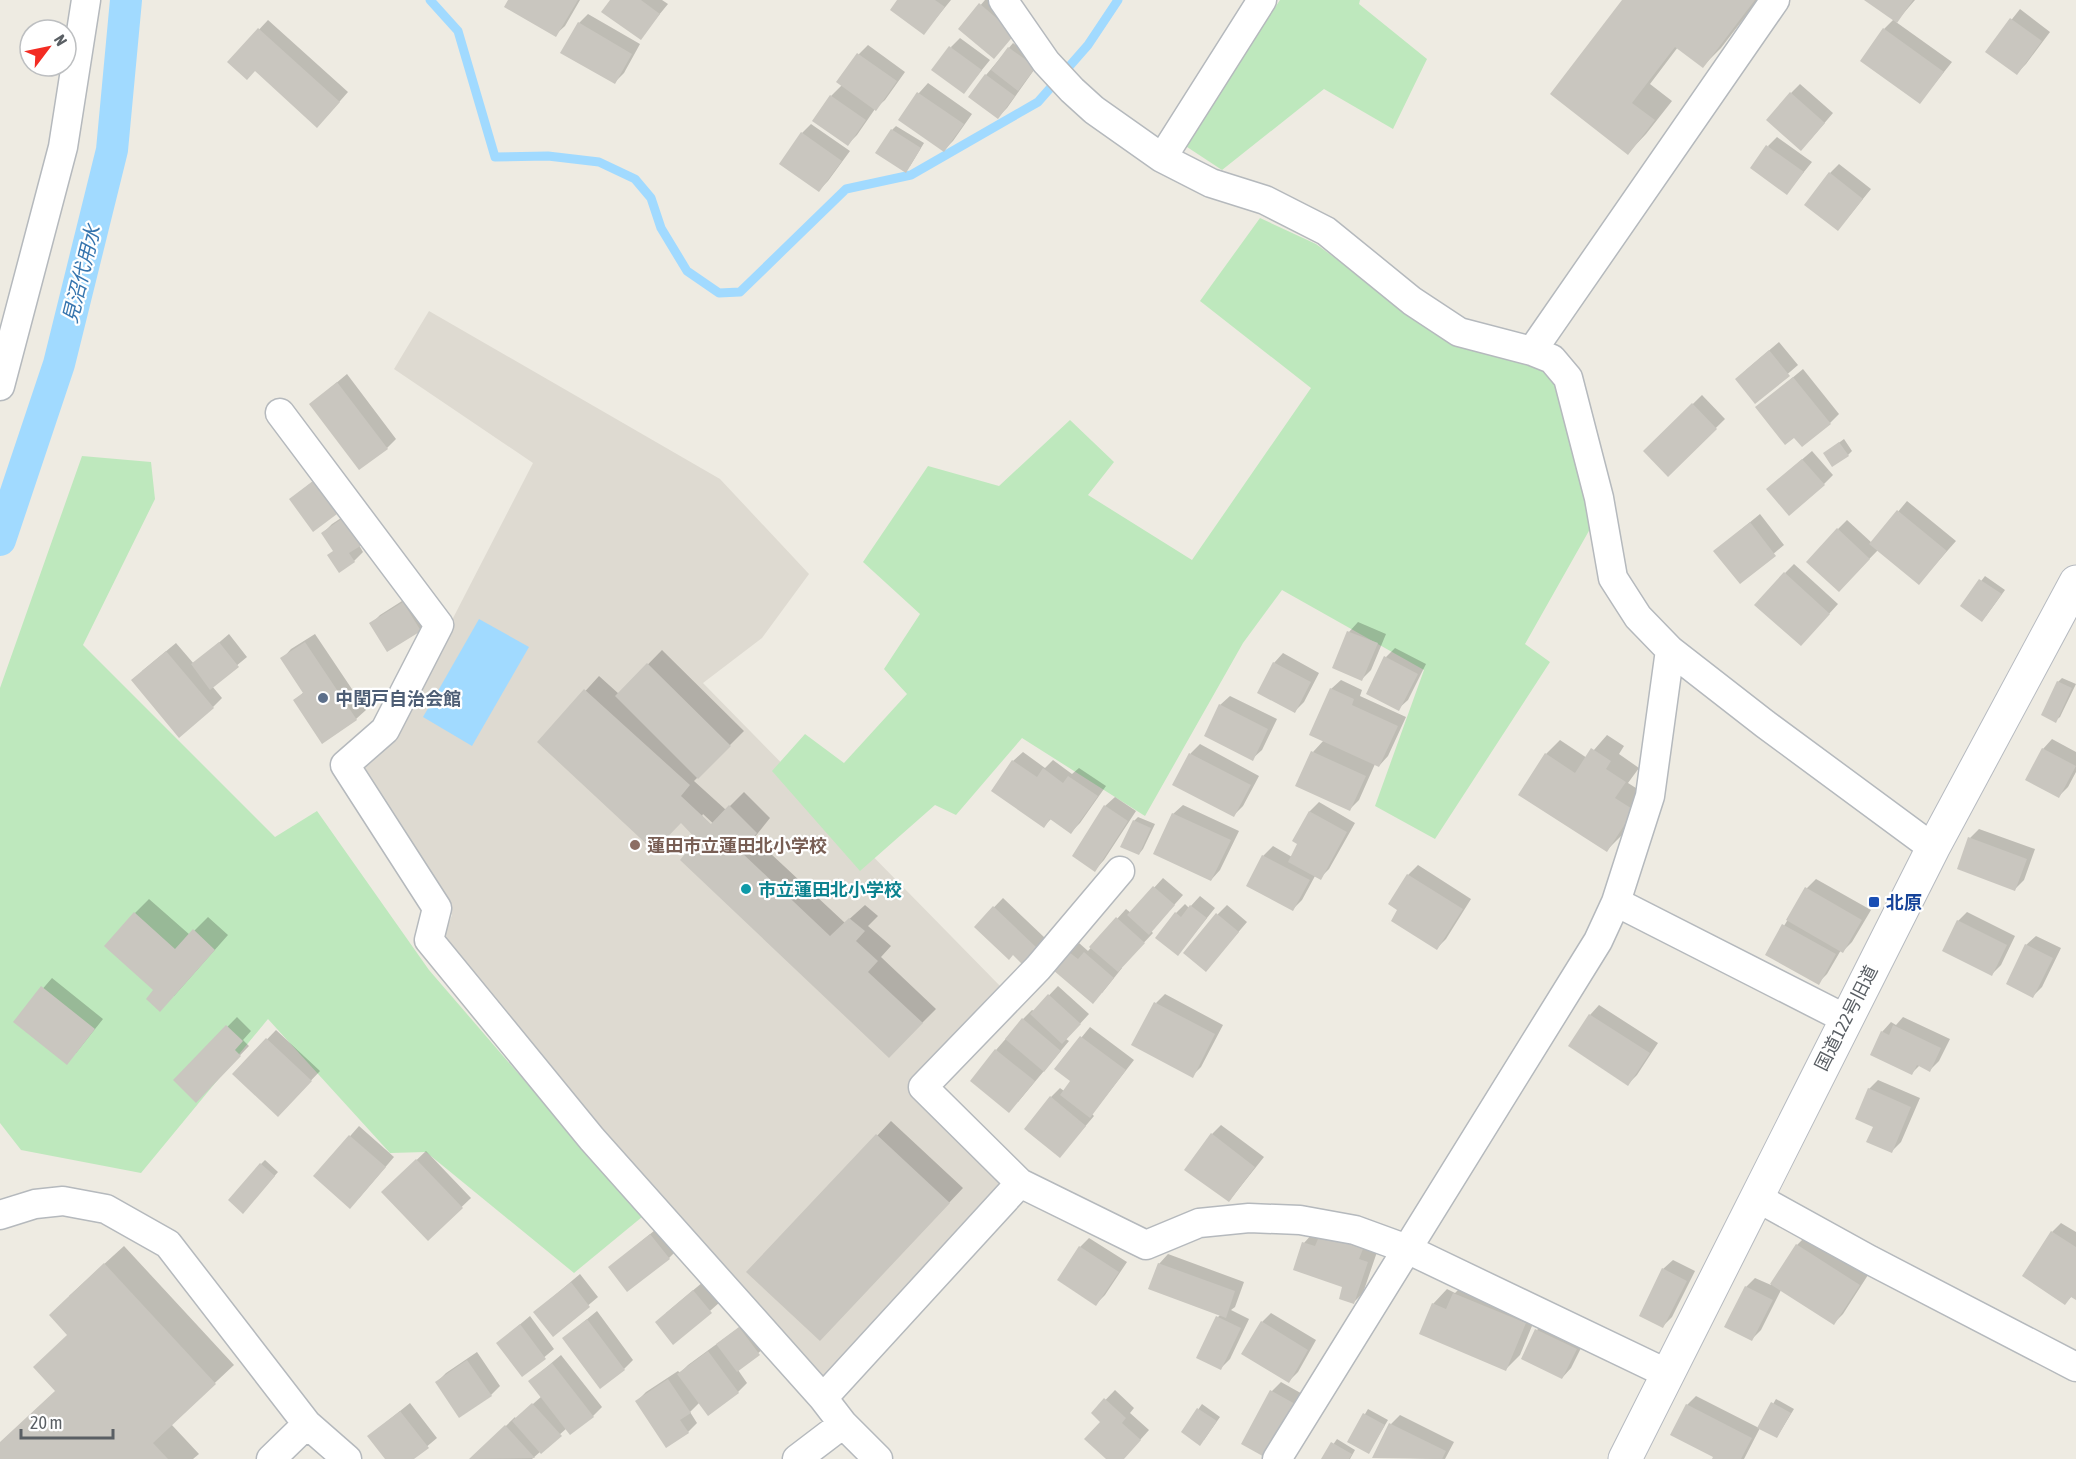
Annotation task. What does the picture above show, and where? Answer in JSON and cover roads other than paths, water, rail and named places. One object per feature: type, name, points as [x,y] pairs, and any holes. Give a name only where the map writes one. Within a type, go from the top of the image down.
[{"type":"street","points":[[0,386],[63,147],[86,0]]},
{"type":"street","points":[[1003,0],[1046,62],[1071,90],[1094,110],[1162,158],[1211,183],[1265,200],[1326,231],[1412,301],[1459,332],[1532,351],[1552,359],[1568,378],[1599,498],[1613,578],[1638,617],[1670,650],[1932,848]]},
{"type":"street","points":[[1162,158],[1262,0]]},
{"type":"street","points":[[1532,351],[1775,0]]},
{"type":"street","points":[[280,412],[439,625],[385,730],[345,765],[437,908],[429,940],[592,1139],[823,1398],[843,1424],[878,1459]]},
{"type":"street","name":"国道122号旧道","points":[[1625,1459],[1932,848],[2076,582]]},
{"type":"street","points":[[1277,1459],[1599,941],[1616,902],[1650,796],[1670,650]]},
{"type":"street","points":[[1120,871],[1038,968],[923,1087],[1020,1183],[1146,1245],[1199,1223],[1249,1218],[1300,1220],[1355,1230],[1407,1249],[1668,1374]]},
{"type":"street","points":[[1616,902],[1846,1019]]},
{"type":"street","points":[[823,1398],[1020,1183]]},
{"type":"street","points":[[1755,1197],[1870,1260],[2076,1367]]},
{"type":"street","points":[[0,1215],[35,1204],[63,1201],[106,1209],[168,1244],[307,1424],[346,1459]]},
{"type":"street","points":[[271,1459],[307,1424]]},
{"type":"street","points":[[797,1459],[843,1424]]},
{"type":"water","points":[[479,619],[529,647],[472,746],[423,717]]},
{"type":"waterway","name":"見沼代用水","points":[[0,540],[59,364],[112,150],[126,0]]},
{"type":"waterway","points":[[430,0],[458,31],[495,157],[548,156],[599,162],[635,179],[651,198],[661,228],[687,271],[719,293],[740,292],[846,189],[911,175],[1038,102],[1088,45],[1118,0]]},
{"type":"place","name":"中閏戸自治会館","points":[[323,698]]},
{"type":"place","name":"蓮田市立蓮田北小学校","points":[[635,845]]},
{"type":"place","name":"市立蓮田北小学校","points":[[746,889]]},
{"type":"place","name":"北原","points":[[1874,902]]}]
